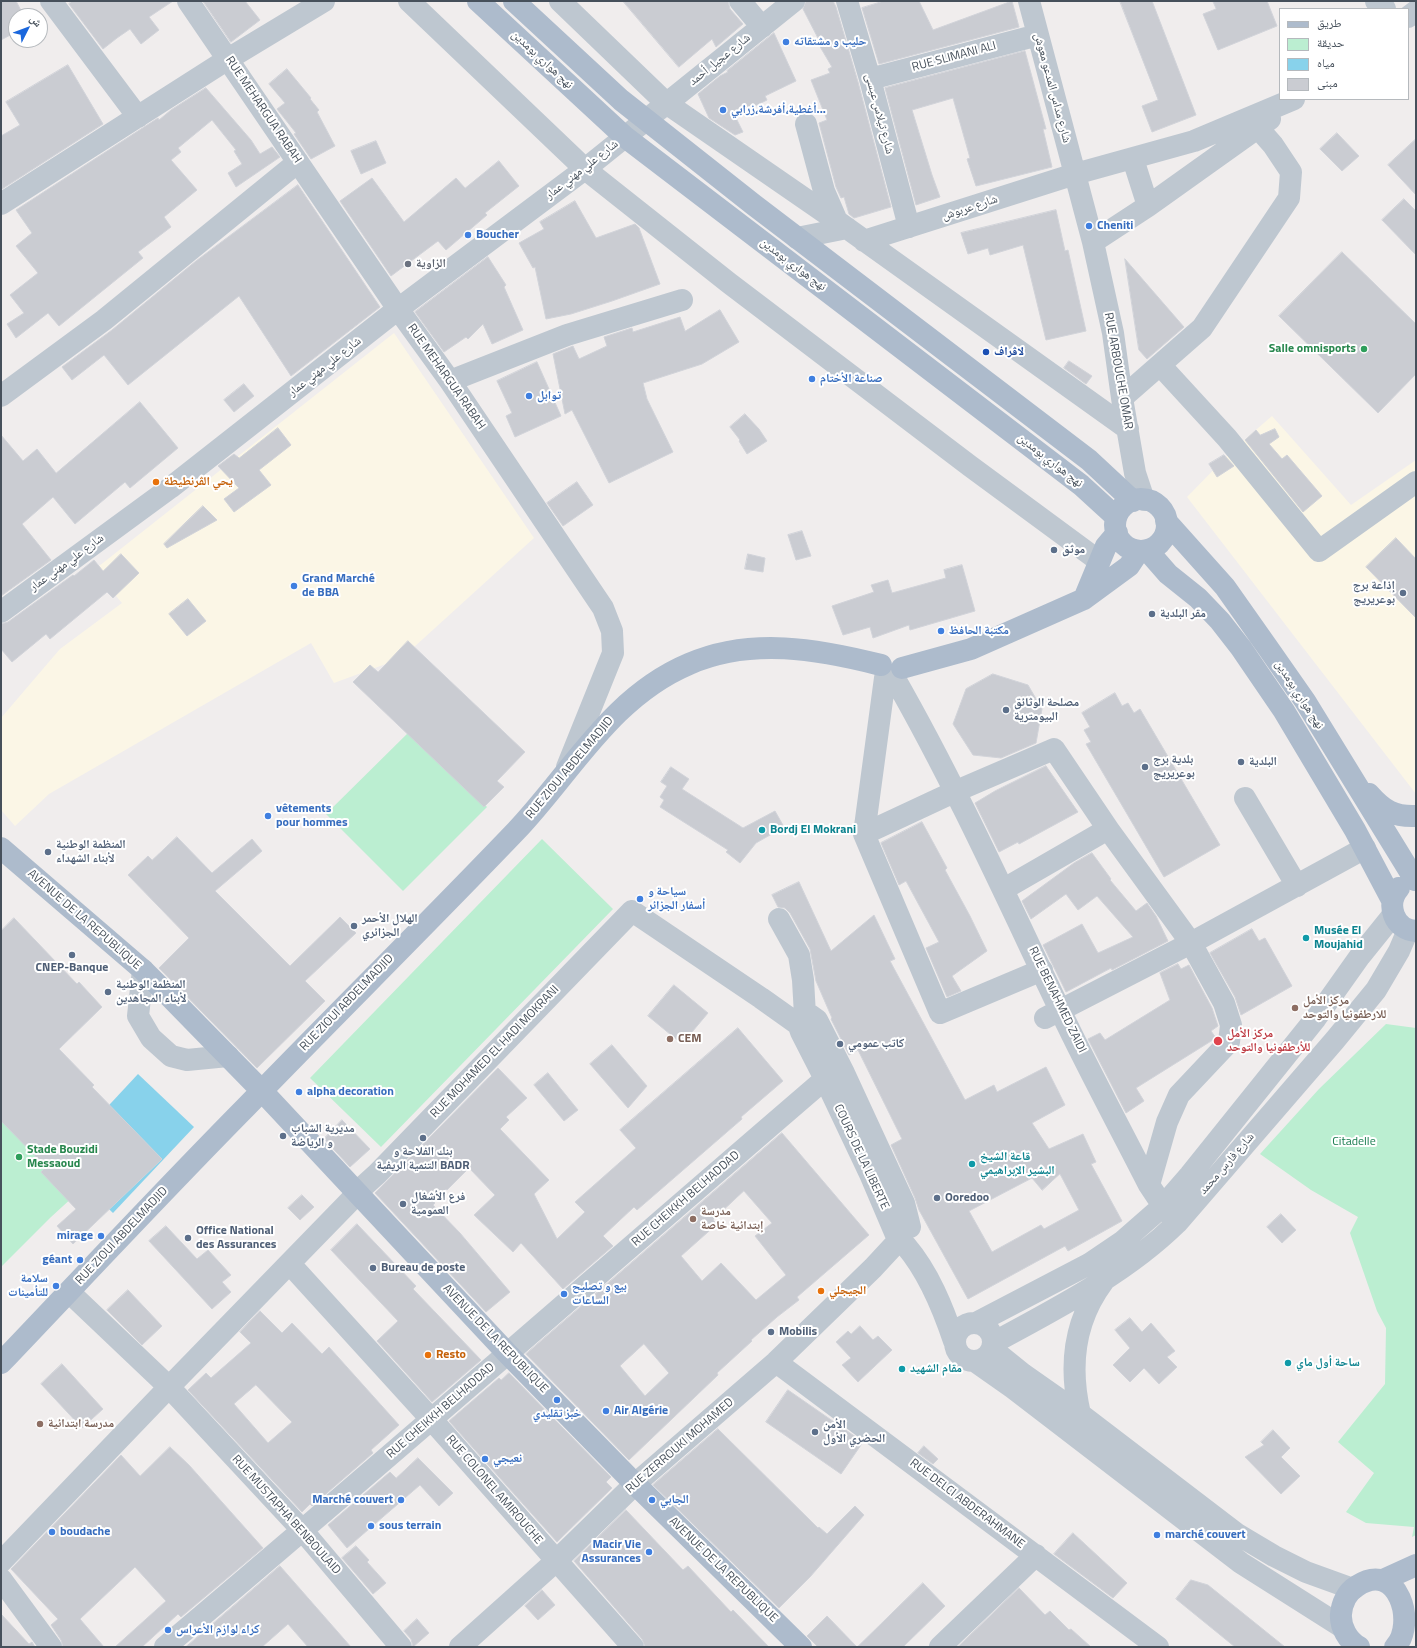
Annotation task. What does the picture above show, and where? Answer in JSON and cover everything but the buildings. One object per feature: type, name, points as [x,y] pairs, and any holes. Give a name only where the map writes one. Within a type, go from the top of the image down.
[{"type":"main road","name":"نهج هواري بومدين","points":[[478,1],[625,137],[1082,485],[1116,525]]},
{"type":"main road","name":"نهج هواري بومدين","points":[[514,1],[621,100],[797,238],[1089,460],[1139,500]]},
{"type":"main road","points":[[891,673],[971,649],[1084,599],[1129,566],[1143,551],[1160,543],[1164,536],[1166,521],[1161,509],[1156,505],[1139,500],[1126,504],[1120,510],[1116,525],[1099,561],[1084,599]]},
{"type":"main road","name":"نهج هواري بومدين","points":[[1166,521],[1225,587],[1305,701],[1416,880]]},
{"type":"main road","points":[[1116,525],[1125,546],[1143,551]]},
{"type":"main road","name":"نهج هواري بومدين","points":[[1143,551],[1168,574],[1198,598],[1220,621],[1242,648],[1284,711],[1365,848],[1402,926],[1414,932]]},
{"type":"main road","name":"RUE ZIOUI ABDELMADJID","points":[[1,1363],[262,1091],[519,828],[615,714],[640,694],[662,678],[689,664],[737,649],[759,648],[822,652],[891,673]]},
{"type":"main road","points":[[1346,768],[1371,797],[1385,809],[1394,814],[1416,816]]},
{"type":"main road","name":"AVENUE DE LA REPUBLIQUE","points":[[1,848],[143,970],[262,1091],[507,1353],[635,1484],[801,1647]]},
{"type":"main road","points":[[1393,907],[1395,892],[1408,882],[1416,880]]},
{"type":"main road","points":[[1359,1647],[1348,1637],[1342,1627],[1342,1606],[1346,1597],[1353,1589],[1362,1583],[1372,1580],[1383,1580],[1416,1565]]},
{"type":"main road","points":[[1383,1580],[1400,1588],[1407,1595],[1413,1625],[1406,1638],[1395,1647]]},
{"type":"street","points":[[51,1],[138,117]]},
{"type":"street","name":"RUE MEHARGUA RABAH","points":[[188,1],[398,309],[450,381],[603,608],[612,631],[613,653],[565,773]]},
{"type":"street","points":[[1,204],[228,59],[324,1]]},
{"type":"street","points":[[409,1],[585,169],[767,312],[963,461],[1099,561]]},
{"type":"street","points":[[740,1],[762,27]]},
{"type":"street","name":"شارع عجيل أحمد","points":[[647,120],[794,1]]},
{"type":"street","name":"شارع تيلاس عيسى","points":[[847,1],[870,79],[909,227]]},
{"type":"street","name":"شارع مداس المدعو معوش","points":[[1029,1],[1093,242]]},
{"type":"street","points":[[1376,1],[1384,8]]},
{"type":"street","points":[[562,2],[666,104],[842,225],[1128,429]]},
{"type":"street","name":"RUE SLIMANI ALI","points":[[870,79],[1038,35]]},
{"type":"street","points":[[1075,174],[1194,141],[1292,100]]},
{"type":"street","points":[[1093,242],[1148,206],[1298,100]]},
{"type":"street","name":"شارع علي مهني عمار","points":[[1,612],[170,488],[398,309],[585,169],[647,120]]},
{"type":"street","points":[[806,124],[824,191],[842,225]]},
{"type":"street","points":[[1122,398],[1202,328],[1289,198],[1291,172],[1273,145],[1258,128]]},
{"type":"street","points":[[1133,159],[1148,206]]},
{"type":"street","points":[[1,396],[104,320],[298,162]]},
{"type":"street","name":"شارع عربوش","points":[[864,241],[1075,174]]},
{"type":"street","points":[[797,238],[842,225]]},
{"type":"street","name":"RUE ARBOUCHE OMAR","points":[[1093,242],[1113,333],[1139,500]]},
{"type":"street","points":[[450,381],[567,335],[682,300]]},
{"type":"street","points":[[1160,365],[1227,438],[1319,551],[1416,482]]},
{"type":"street","points":[[891,673],[864,834],[940,1013],[1042,970]]},
{"type":"street","name":"RUE BENAHMED ZAIDI","points":[[891,673],[916,715],[1004,889],[1042,970],[1053,1014],[1149,1185],[1177,1223]]},
{"type":"street","points":[[864,834],[954,792],[1054,749],[1108,829],[1191,943],[1224,1002],[1231,1025],[1229,1042],[1179,1095],[1167,1122],[1149,1185]]},
{"type":"street","points":[[1246,798],[1297,886]]},
{"type":"street","points":[[1004,889],[1108,829]]},
{"type":"street","points":[[1053,1014],[1191,943],[1365,848]]},
{"type":"street","name":"شارع فارس محمد","points":[[972,1323],[1089,1264],[1123,1241],[1163,1206],[1190,1175],[1316,1018],[1393,907]]},
{"type":"street","name":"RUE MOHAMED EL HADI MOKRANI","points":[[1,1562],[169,1387],[290,1264],[356,1193],[377,1174],[632,911],[761,998]]},
{"type":"street","points":[[779,919],[799,956],[803,980],[802,1020]]},
{"type":"street","name":"شارع فارس محمد","points":[[987,1351],[1104,1280],[1160,1240],[1177,1223],[1335,1040],[1376,990],[1399,950],[1414,932]]},
{"type":"street","points":[[143,970],[138,1016],[152,1038],[171,1056],[187,1060],[228,1056]]},
{"type":"street","name":"COURS DE LA LIBERTE","points":[[761,998],[802,1020],[810,1015],[816,1020],[835,1076],[904,1203],[905,1238],[930,1282],[946,1317],[954,1341]]},
{"type":"street","name":"RUE CHEIKKH BELHADDAD","points":[[165,1647],[303,1531],[507,1353],[835,1076]]},
{"type":"street","name":"COURS DE LA LIBERTE","points":[[905,1238],[972,1323]]},
{"type":"street","name":"RUE ZERROUKI MOHAMED","points":[[460,1647],[556,1560],[635,1484],[776,1362],[905,1238]]},
{"type":"street","name":"RUE COLONEL AMIROUCHE","points":[[290,1264],[432,1420],[632,1647]]},
{"type":"street","points":[[1080,1414],[1074,1382],[1076,1343],[1083,1316],[1089,1303],[1104,1280]]},
{"type":"street","name":"RUE MUSTAPHA BENBOULAID","points":[[69,1292],[169,1387],[303,1531],[401,1647]]},
{"type":"street","points":[[972,1323],[987,1327],[993,1337],[987,1351],[969,1361],[963,1358],[955,1348],[954,1341],[958,1330],[972,1323]]},
{"type":"street","points":[[987,1351],[1080,1414],[1238,1534],[1274,1556],[1306,1572],[1353,1589]]},
{"type":"street","points":[[987,1351],[1013,1388],[1241,1563],[1342,1627]]},
{"type":"street","name":"RUE DELCI ABDERAHMANE","points":[[776,1362],[1158,1647]]},
{"type":"street","points":[[940,1647],[1036,1555]]},
{"type":"street","points":[[1,1579],[51,1647]]},
{"type":"shaded area","name":"Grand Marché de BBA","points":[[394,333],[534,538],[402,658],[334,683],[311,643],[49,794],[15,826],[1,810],[1,718],[60,649],[122,603],[94,570]]},
{"type":"shaded area","points":[[1272,416],[1351,505],[1416,460],[1416,794],[1187,497],[1235,448]]},
{"type":"green space","points":[[411,730],[487,807],[403,891],[326,814]]},
{"type":"green space","points":[[542,839],[613,909],[381,1147],[310,1078]]},
{"type":"green space","name":"Citadelle","points":[[1386,1024],[1416,1028],[1416,1535],[1412,1537],[1414,1527],[1366,1523],[1346,1512],[1374,1473],[1338,1442],[1385,1384],[1386,1328],[1377,1311],[1350,1233],[1358,1217],[1311,1190],[1260,1154],[1319,1089]]},
{"type":"green space","name":"Stade Bouzidi Messaoud","points":[[1,1117],[74,1196],[1,1267]]},
{"type":"water","points":[[138,1074],[194,1127],[113,1213],[58,1160]]},
{"type":"place","name":"حليب و مشتقاته","points":[[786,42]]},
{"type":"place","name":"أغطية،أفرشة،زرابي...","points":[[723,110]]},
{"type":"place","name":"Cheniti","points":[[1089,226]]},
{"type":"place","name":"Boucher","points":[[468,235]]},
{"type":"place","name":"الزاوية","points":[[408,264]]},
{"type":"place","name":"Salle omnisports","points":[[1364,349]]},
{"type":"place","name":"لاڤراف","points":[[986,352]]},
{"type":"place","name":"صناعة الأختام","points":[[812,379]]},
{"type":"place","name":"توابل","points":[[529,396]]},
{"type":"place","name":"يحي الڤرنطيطة","points":[[156,482]]},
{"type":"place","name":"موثق","points":[[1054,550]]},
{"type":"place","name":"Grand Marché de BBA","points":[[294,586]]},
{"type":"place","name":"إذاعة برج بوعريريج","points":[[1403,593]]},
{"type":"place","name":"مقر البلدية","points":[[1152,614]]},
{"type":"place","name":"مكتبة الحافظ","points":[[941,631]]},
{"type":"place","name":"مصلحة الوثائق البيومترية","points":[[1006,710]]},
{"type":"place","name":"البلدية","points":[[1241,762]]},
{"type":"place","name":"بلدية برج بوعريريج","points":[[1145,767]]},
{"type":"place","name":"vêtements pour hommes","points":[[268,816]]},
{"type":"place","name":"Bordj El Mokrani","points":[[762,830]]},
{"type":"place","name":"المنظمة الوطنية لأبناء الشهداء","points":[[48,852]]},
{"type":"place","name":"سياحة و أسفار الجزائر","points":[[640,899]]},
{"type":"place","name":"الهلال الأحمر الجزائري","points":[[354,926]]},
{"type":"place","name":"Musée El Moujahid","points":[[1306,938]]},
{"type":"place","name":"CNEP-Banque","points":[[72,955]]},
{"type":"place","name":"المنظمة الوطنية لأبناء المجاهدين","points":[[108,992]]},
{"type":"place","name":"مركز الأمل للارطفونيا والتوحد","points":[[1295,1008]]},
{"type":"place","name":"CEM","points":[[670,1039]]},
{"type":"place","name":"مركز الأمل للأرطفونيا والتوحد","points":[[1218,1041]]},
{"type":"place","name":"كاتب عمومي","points":[[840,1044]]},
{"type":"place","name":"alpha decoration","points":[[299,1092]]},
{"type":"place","name":"مديرية الشباب و الرياضة","points":[[283,1136]]},
{"type":"place","name":"بنك الفلاحة و التنمية الريفية BADR","points":[[423,1138]]},
{"type":"place","name":"Stade Bouzidi Messaoud","points":[[19,1157]]},
{"type":"place","name":"قاعة الشيخ البشير الإبراهيمي","points":[[972,1164]]},
{"type":"place","name":"Ooredoo","points":[[937,1198]]},
{"type":"place","name":"فرع الأشغال العمومية","points":[[403,1204]]},
{"type":"place","name":"مدرسة إبتدائية خاصة","points":[[693,1219]]},
{"type":"place","name":"mirage","points":[[101,1236]]},
{"type":"place","name":"Office National des Assurances","points":[[188,1238]]},
{"type":"place","name":"géant","points":[[80,1260]]},
{"type":"place","name":"Bureau de poste","points":[[373,1268]]},
{"type":"place","name":"سلامة للتأمينات","points":[[56,1286]]},
{"type":"place","name":"الجيجلي","points":[[821,1291]]},
{"type":"place","name":"بيع و تصليح الساعات","points":[[564,1294]]},
{"type":"place","name":"Mobilis","points":[[771,1332]]},
{"type":"place","name":"Resto","points":[[428,1355]]},
{"type":"place","name":"ساحة أول ماي","points":[[1288,1363]]},
{"type":"place","name":"مقام الشهيد","points":[[902,1369]]},
{"type":"place","name":"خبز تقليدي","points":[[557,1400]]},
{"type":"place","name":"Air Algérie","points":[[606,1411]]},
{"type":"place","name":"مدرسة ابتدائية","points":[[40,1424]]},
{"type":"place","name":"الأمن الحضري الأول","points":[[815,1432]]},
{"type":"place","name":"نعيجي","points":[[485,1459]]},
{"type":"place","name":"Marché couvert","points":[[401,1500]]},
{"type":"place","name":"الجابي","points":[[652,1500]]},
{"type":"place","name":"sous terrain","points":[[371,1526]]},
{"type":"place","name":"boudache","points":[[52,1532]]},
{"type":"place","name":"marché couvert","points":[[1157,1535]]},
{"type":"place","name":"Macir Vie Assurances","points":[[649,1552]]},
{"type":"place","name":"كراء لوازم الأعراس","points":[[168,1630]]}]
